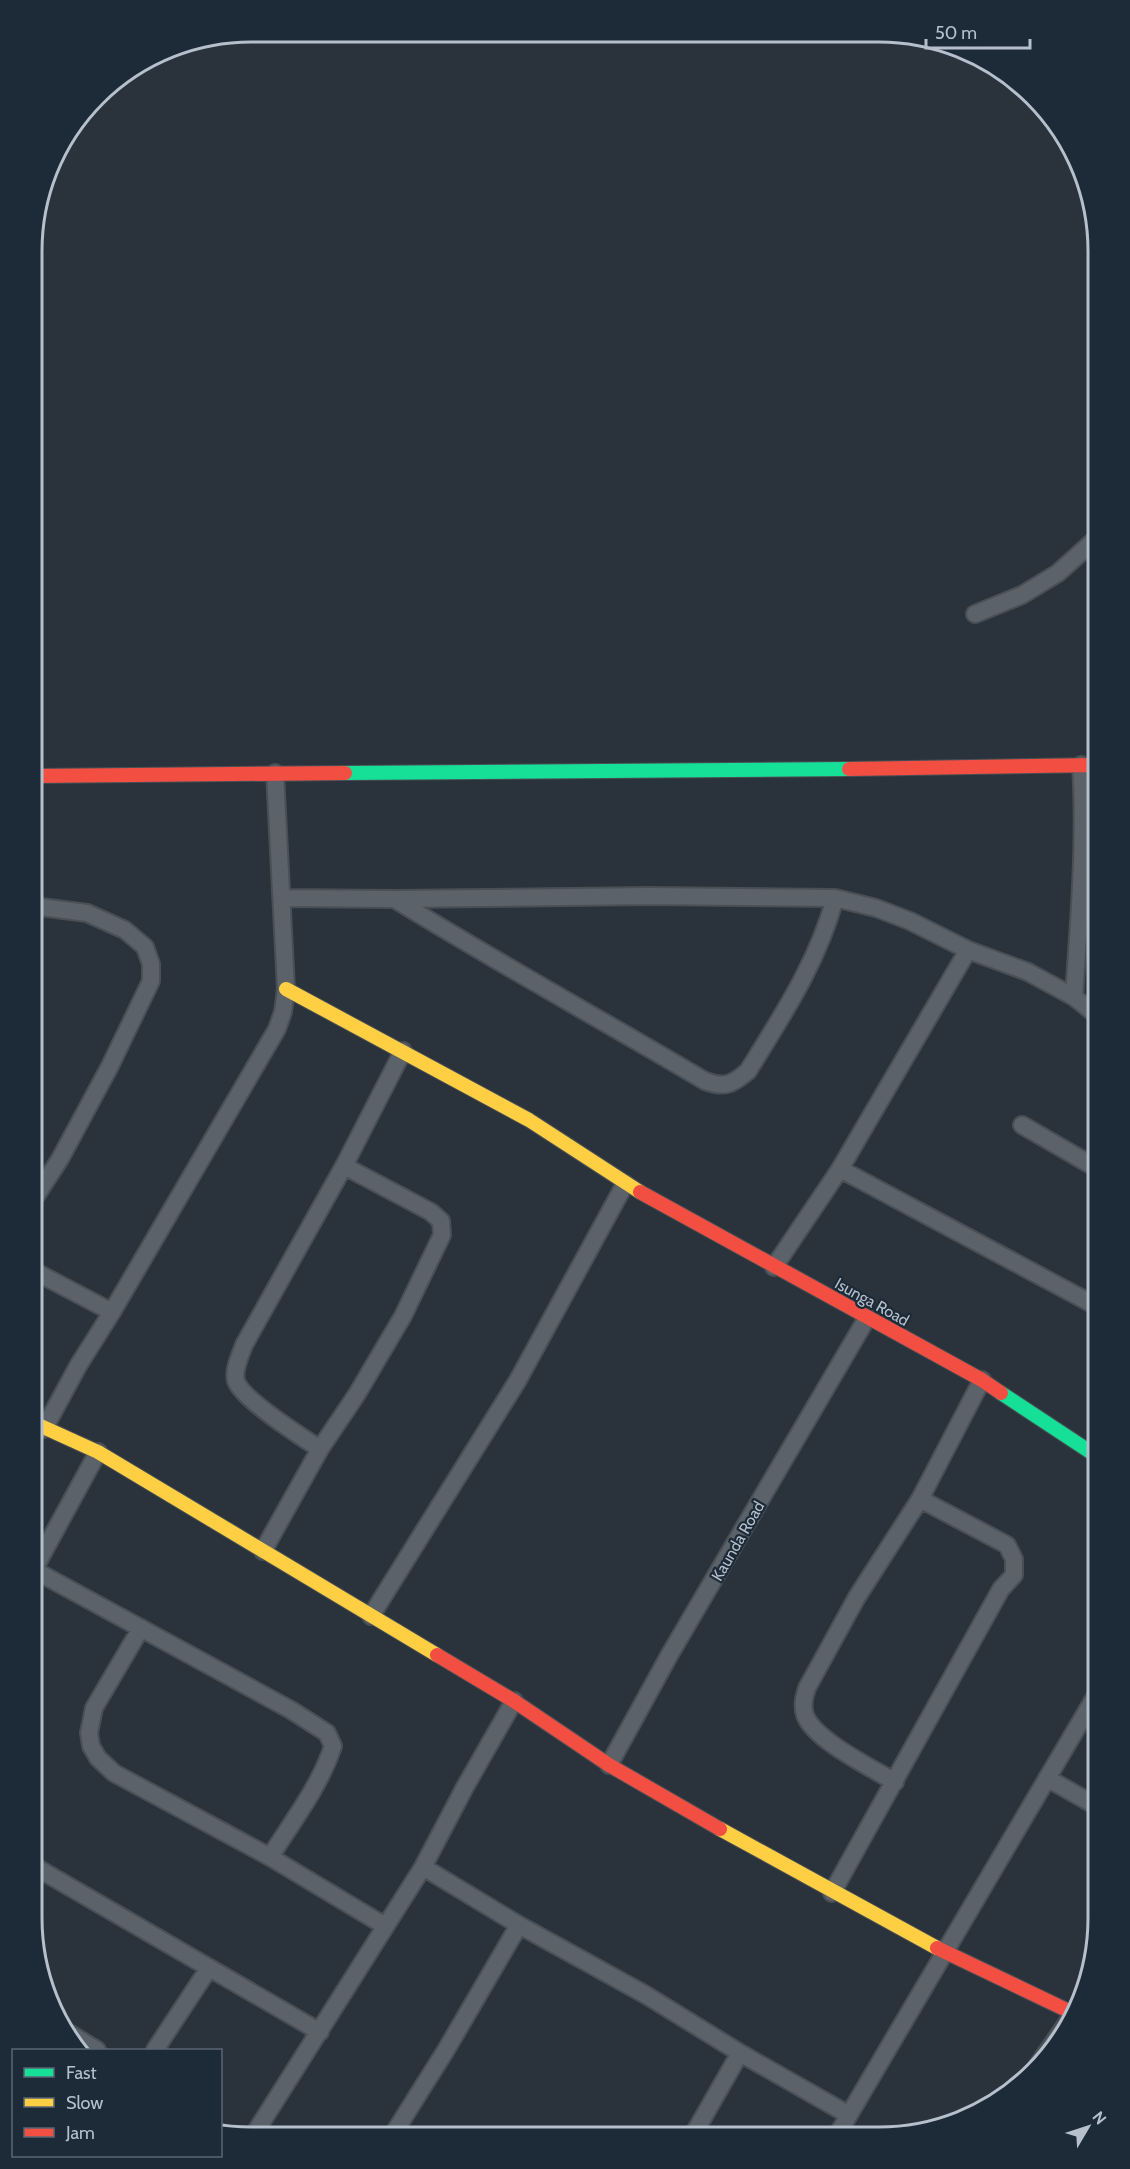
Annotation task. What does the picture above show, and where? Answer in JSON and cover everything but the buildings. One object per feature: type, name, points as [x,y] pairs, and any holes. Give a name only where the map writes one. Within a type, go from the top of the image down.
[{"type":"street","points":[[975,614],[1022,595],[1058,573],[1088,546]]},
{"type":"street","points":[[1074,998],[1083,856],[1084,812],[1081,765]]},
{"type":"street","points":[[42,776],[888,770],[1088,765]]},
{"type":"street","points":[[42,1420],[112,1312],[277,1029],[283,1012],[286,989],[275,773]]},
{"type":"street","points":[[282,898],[649,896],[835,898],[876,908],[910,921],[968,950],[1028,972],[1088,1008]]},
{"type":"street","points":[[395,899],[549,992],[611,1025],[705,1081],[718,1086],[738,1080],[748,1071],[812,962],[825,932],[835,898]]},
{"type":"street","points":[[42,908],[87,913],[125,930],[145,946],[151,964],[151,981],[110,1066],[60,1159],[42,1187]]},
{"type":"street","points":[[774,1267],[840,1169],[968,950]]},
{"type":"street","name":"Isunga Road","points":[[286,989],[529,1120],[625,1184],[982,1380],[1088,1449]]},
{"type":"street","points":[[320,1449],[284,1425],[245,1393],[237,1383],[235,1373],[244,1345],[344,1166],[403,1051]]},
{"type":"street","points":[[1022,1125],[1088,1162]]},
{"type":"street","points":[[263,1551],[320,1449],[357,1394],[403,1316],[442,1235],[441,1221],[431,1212],[344,1166]]},
{"type":"street","points":[[840,1169],[1088,1302]]},
{"type":"street","points":[[371,1616],[518,1380],[625,1184]]},
{"type":"street","points":[[42,1275],[112,1312]]},
{"type":"street","name":"Kaunda Road","points":[[609,1765],[670,1654],[867,1318]]},
{"type":"street","points":[[895,1782],[814,1731],[806,1717],[803,1704],[807,1688],[856,1597],[920,1499],[982,1380]]},
{"type":"street","points":[[42,1428],[98,1452],[514,1701],[609,1765],[832,1893],[943,1952],[1066,2009]]},
{"type":"street","points":[[42,1555],[98,1452]]},
{"type":"street","points":[[832,1893],[1001,1589],[1014,1575],[1014,1559],[1007,1545],[920,1499]]},
{"type":"street","points":[[42,1576],[291,1710],[327,1733],[333,1746],[328,1761],[317,1783],[270,1857]]},
{"type":"street","points":[[141,1628],[94,1708],[89,1733],[91,1746],[98,1758],[114,1773],[270,1857],[385,1926]]},
{"type":"street","points":[[264,2127],[423,1867],[514,1701]]},
{"type":"street","points":[[842,2127],[1088,1709]]},
{"type":"street","points":[[1047,1778],[1088,1801]]},
{"type":"street","points":[[423,1867],[519,1925],[646,1995],[740,2053],[849,2115]]},
{"type":"street","points":[[42,1871],[320,2032]]},
{"type":"street","points":[[398,2127],[519,1925]]},
{"type":"street","points":[[156,2049],[209,1968]]},
{"type":"street","points":[[698,2127],[740,2053]]},
{"type":"traffic: fast","points":[[345,773],[849,769]]},
{"type":"traffic: fast","points":[[1001,1393],[1088,1450]]},
{"type":"traffic: slow","points":[[286,989],[529,1120],[640,1192]]},
{"type":"traffic: slow","points":[[42,1427],[98,1452],[437,1655]]},
{"type":"traffic: slow","points":[[720,1829],[937,1948]]},
{"type":"traffic: jam","points":[[849,769],[1088,765]]},
{"type":"traffic: jam","points":[[42,776],[345,773]]},
{"type":"traffic: jam","points":[[640,1192],[982,1380],[1001,1393]]},
{"type":"traffic: jam","points":[[437,1655],[514,1701],[609,1765],[720,1829]]},
{"type":"traffic: jam","points":[[937,1948],[1066,2010]]}]
